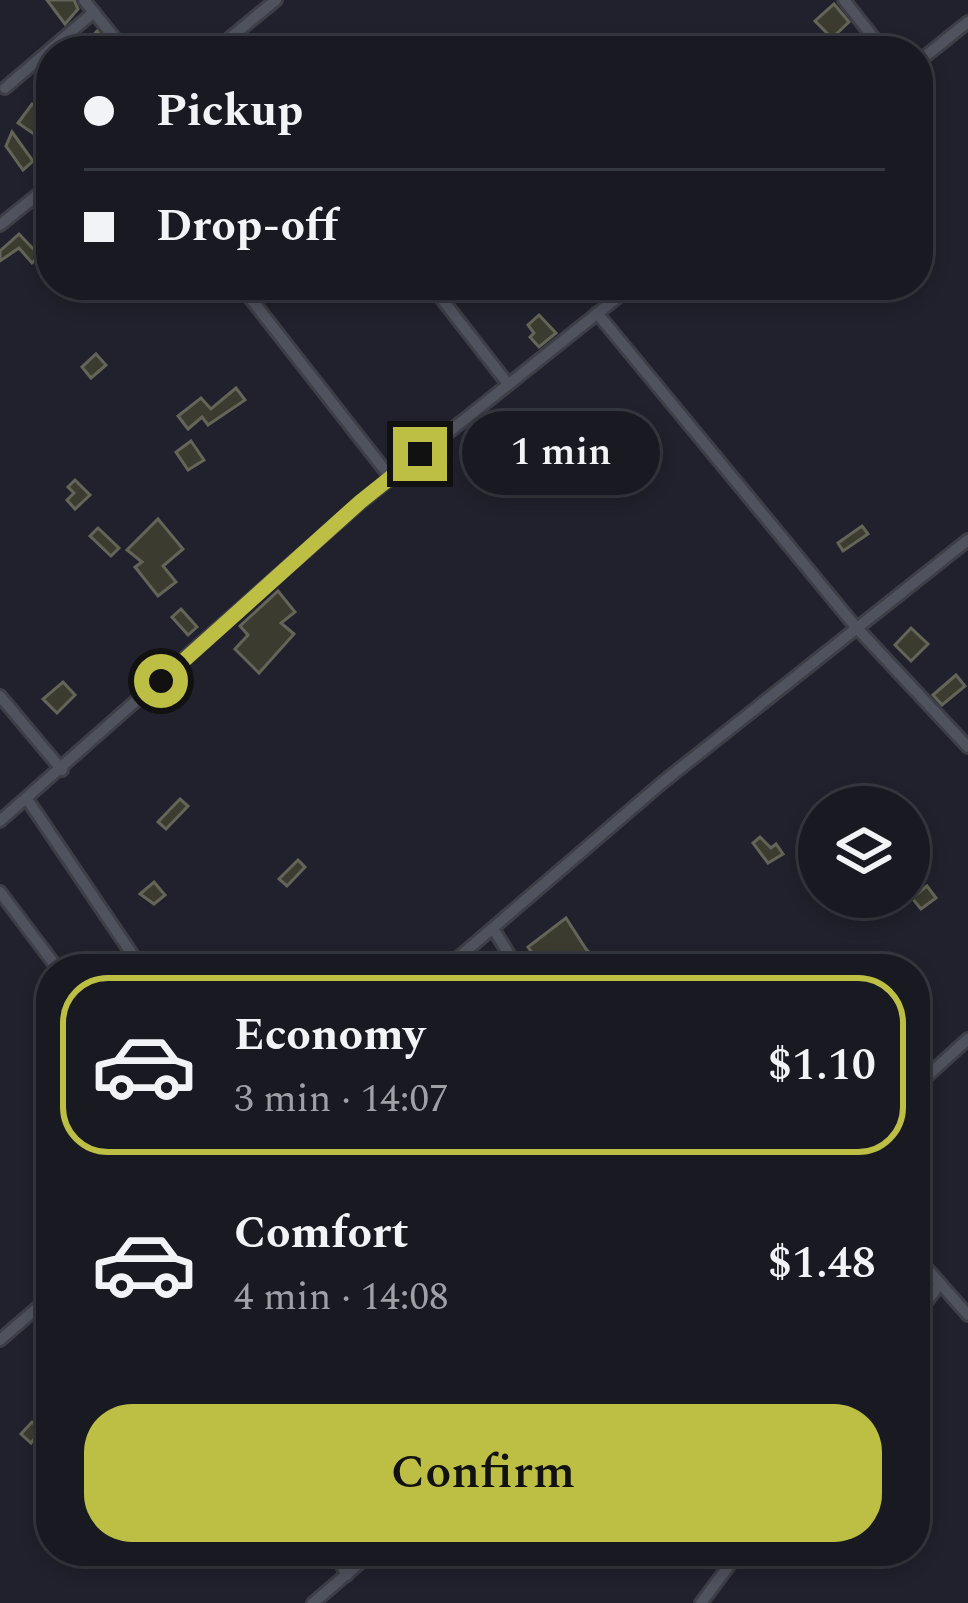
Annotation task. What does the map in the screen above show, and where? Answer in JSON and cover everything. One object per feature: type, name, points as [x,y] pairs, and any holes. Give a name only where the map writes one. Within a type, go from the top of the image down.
[{"type":"street","points":[[85,0],[113,36]]},
{"type":"street","points":[[232,36],[276,0]]},
{"type":"street","points":[[844,0],[872,36]]},
{"type":"street","points":[[66,36],[94,12]]},
{"type":"street","points":[[933,50],[968,22]]},
{"type":"street","points":[[5,88],[36,62]]},
{"type":"street","points":[[0,225],[36,196]]},
{"type":"street","points":[[252,300],[391,478]]},
{"type":"street","points":[[442,300],[508,384]]},
{"type":"street","points":[[0,821],[391,478],[614,300]]},
{"type":"street","points":[[597,313],[855,626],[968,747]]},
{"type":"street","points":[[464,954],[663,782],[968,540]]},
{"type":"street","points":[[0,696],[62,770]]},
{"type":"street","points":[[27,799],[132,954]]},
{"type":"street","points":[[0,892],[47,954]]},
{"type":"street","points":[[494,930],[509,954]]},
{"type":"street","points":[[930,1073],[968,1039]]},
{"type":"street","points":[[930,1272],[968,1315]]},
{"type":"street","points":[[930,1297],[940,1284]]},
{"type":"street","points":[[0,1340],[36,1309]]},
{"type":"street","points":[[342,1566],[346,1575]]},
{"type":"street","points":[[313,1603],[356,1566]]},
{"type":"street","points":[[701,1603],[729,1566]]},
{"type":"building","points":[[47,0],[74,0],[78,9],[65,24]]},
{"type":"building","points":[[834,4],[849,22],[830,36],[815,21]]},
{"type":"building","points":[[32,104],[36,107],[34,134],[18,123]]},
{"type":"building","points":[[12,132],[33,161],[23,170],[6,146]]},
{"type":"building","points":[[19,234],[36,252],[36,260],[32,263],[19,248],[0,261],[0,251]]},
{"type":"building","points":[[539,315],[556,333],[539,347],[528,325]]},
{"type":"building","points":[[96,354],[106,365],[91,378],[82,367]]},
{"type":"building","points":[[236,388],[245,400],[208,425],[202,417],[188,429],[178,416],[201,398],[211,409]]},
{"type":"building","points":[[191,441],[204,460],[188,470],[176,452]]},
{"type":"building","points":[[493,446],[512,471],[486,490],[468,471]]},
{"type":"building","points":[[75,480],[90,495],[75,509],[67,500],[74,493],[68,487]]},
{"type":"building","points":[[158,519],[183,549],[163,566],[176,582],[158,596],[135,567],[142,562],[127,550]]},
{"type":"building","points":[[862,526],[868,534],[843,551],[838,543]]},
{"type":"building","points":[[98,528],[119,548],[111,556],[90,536]]},
{"type":"building","points":[[278,591],[295,612],[281,623],[294,634],[259,673],[235,649],[248,635],[240,626]]},
{"type":"building","points":[[181,609],[197,627],[188,635],[172,617]]},
{"type":"building","points":[[911,628],[928,644],[911,661],[895,645]]},
{"type":"building","points":[[956,675],[965,686],[942,705],[933,695]]},
{"type":"building","points":[[63,682],[75,695],[57,713],[43,699]]},
{"type":"building","points":[[180,799],[188,806],[166,829],[158,822]]},
{"type":"building","points":[[760,837],[771,848],[776,844],[783,854],[768,863],[753,843]]},
{"type":"building","points":[[298,860],[305,867],[287,886],[279,879]]},
{"type":"building","points":[[154,882],[165,895],[154,904],[140,894]]},
{"type":"building","points":[[566,918],[591,954],[533,954],[528,947]]},
{"type":"building","points":[[32,1422],[36,1426],[36,1439],[31,1443],[21,1434]]},
{"type":"route","points":[[161,681],[420,454]]}]
